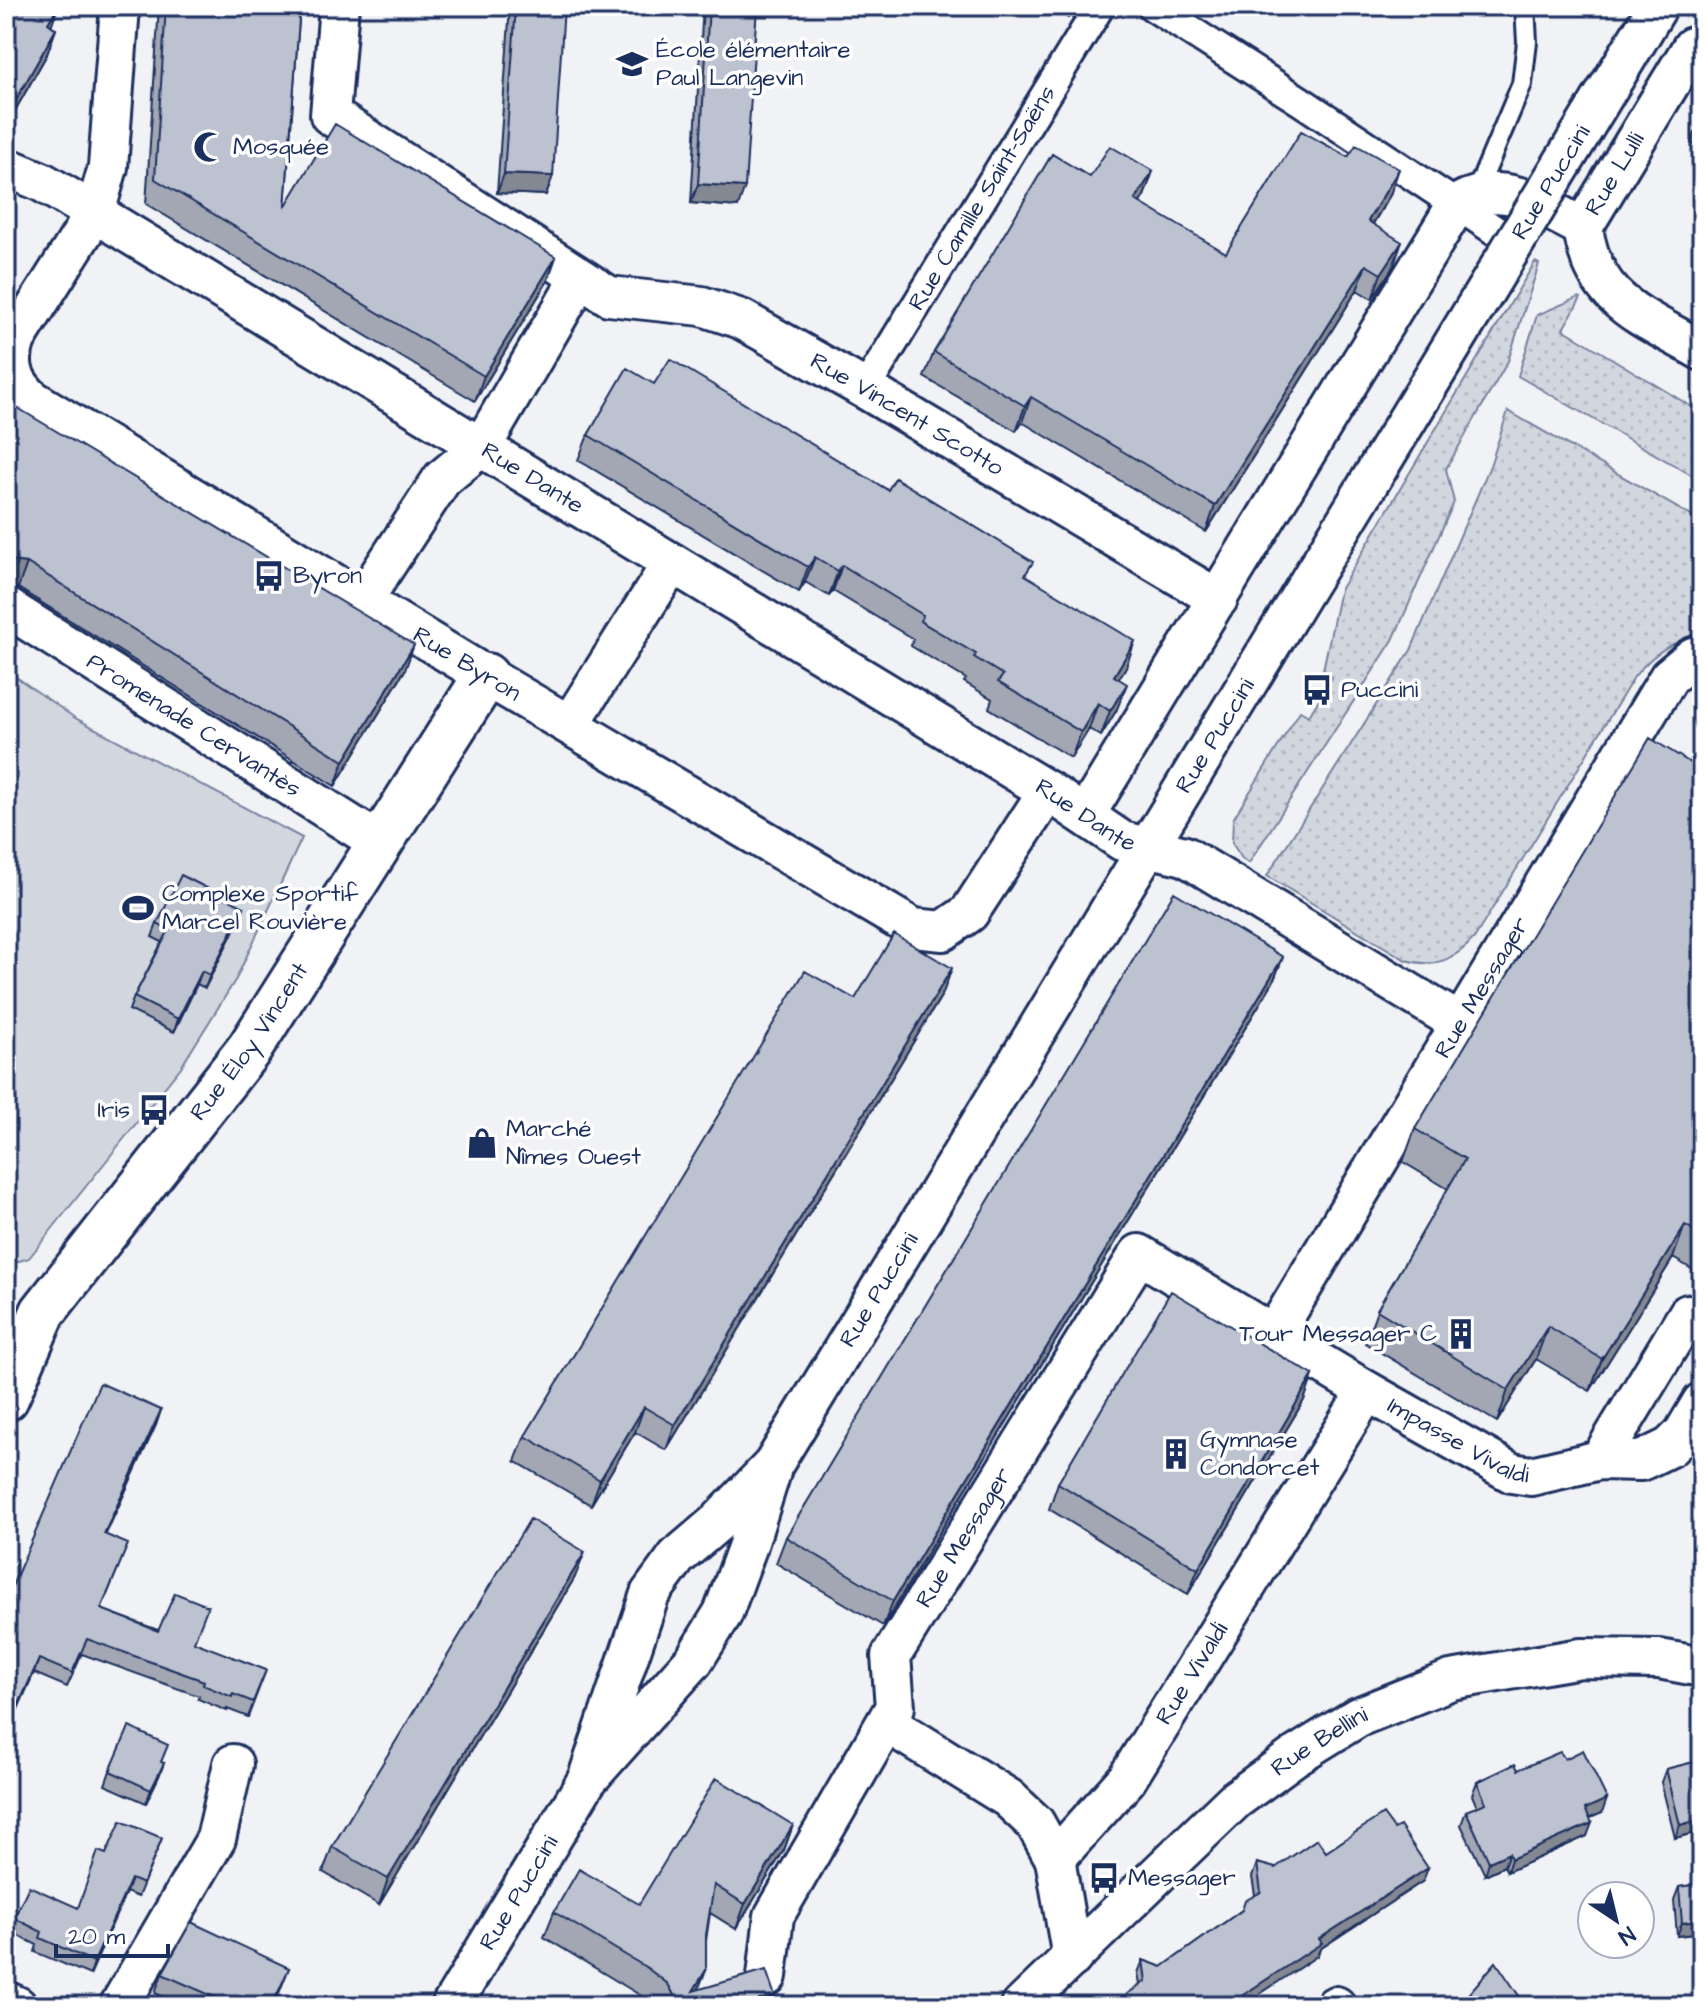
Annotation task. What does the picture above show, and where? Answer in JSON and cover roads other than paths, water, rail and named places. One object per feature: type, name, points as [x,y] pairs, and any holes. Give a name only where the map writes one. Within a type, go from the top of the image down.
[{"type":"street","points":[[95,213],[108,167],[120,6]]},
{"type":"street","name":"Rue Vincent Scotto","points":[[339,6],[330,115],[609,296],[702,306],[741,319],[865,389],[1218,599]]},
{"type":"street","name":"Rue Camille Saint-Saëns","points":[[865,389],[1100,6]]},
{"type":"street","points":[[1152,6],[1467,199],[1514,243]]},
{"type":"street","name":"Rue Puccini","points":[[587,1780],[650,1594],[677,1557],[719,1521],[773,1465],[1658,6]]},
{"type":"street","name":"Rue Lulli","points":[[1693,58],[1583,227],[1586,254],[1611,295],[1702,351]]},
{"type":"street","name":"Rue Dante","points":[[6,167],[42,182],[95,213],[482,446],[1086,814],[1122,841],[1185,856],[1461,1024]]},
{"type":"street","points":[[1467,199],[1511,193],[1583,227]]},
{"type":"street","points":[[1086,814],[1467,199]]},
{"type":"street","name":"Rue Byron","points":[[95,213],[16,339],[11,369],[19,387],[33,400],[486,676],[913,928],[943,931],[969,913],[1048,791]]},
{"type":"street","points":[[363,600],[442,479],[482,446],[580,278]]},
{"type":"street","points":[[570,724],[672,563]]},
{"type":"street","name":"Promenade Cervantès","points":[[6,607],[380,843]]},
{"type":"street","name":"Rue Messager","points":[[1274,1334],[1669,677],[1693,657],[1702,654]]},
{"type":"street","name":"Rue Éloy Vincent","points":[[6,1398],[43,1312],[250,1048],[486,676]]},
{"type":"street","name":"Rue Messager","points":[[767,1976],[774,1916],[895,1707],[891,1656],[1139,1254],[1367,1391]]},
{"type":"street","points":[[1600,1460],[1688,1314],[1702,1322]]},
{"type":"street","name":"Impasse Vivaldi","points":[[1367,1391],[1512,1473],[1531,1476],[1600,1460],[1641,1461],[1670,1447],[1683,1434],[1702,1402]]},
{"type":"street","name":"Rue Vivaldi","points":[[1055,1859],[1127,1779],[1367,1391]]},
{"type":"street","name":"Rue Puccini","points":[[451,2006],[587,1780],[694,1660],[723,1613],[773,1465]]},
{"type":"street","name":"Rue Bellini","points":[[1021,2006],[1235,1800],[1295,1756],[1358,1717],[1451,1680],[1581,1658],[1659,1659],[1702,1667]]},
{"type":"street","points":[[887,1723],[1008,1798],[1035,1823],[1055,1859],[1072,1958]]},
{"type":"street","points":[[119,2006],[216,1839],[233,1764]]},
{"type":"street","points":[[6,2001],[17,2006]]},
{"type":"lane","points":[[1467,199],[1522,84],[1527,42],[1525,6]]},
{"type":"place","name":"École élémentaire Paul Langevin","points":[[632,64]]},
{"type":"place","name":"Mosquée","points":[[209,147]]},
{"type":"place","name":"Byron","points":[[269,576]]},
{"type":"place","name":"Puccini","points":[[1317,690]]},
{"type":"place","name":"Complexe Sportif Marcel Rouvière","points":[[138,908]]},
{"type":"place","name":"Iris","points":[[154,1110]]},
{"type":"place","name":"Marché Nîmes Ouest","points":[[482,1143]]},
{"type":"place","name":"Tour Messager C","points":[[1461,1334]]},
{"type":"place","name":"Gymnase Condorcet","points":[[1176,1454]]},
{"type":"place","name":"Messager","points":[[1104,1878]]}]
